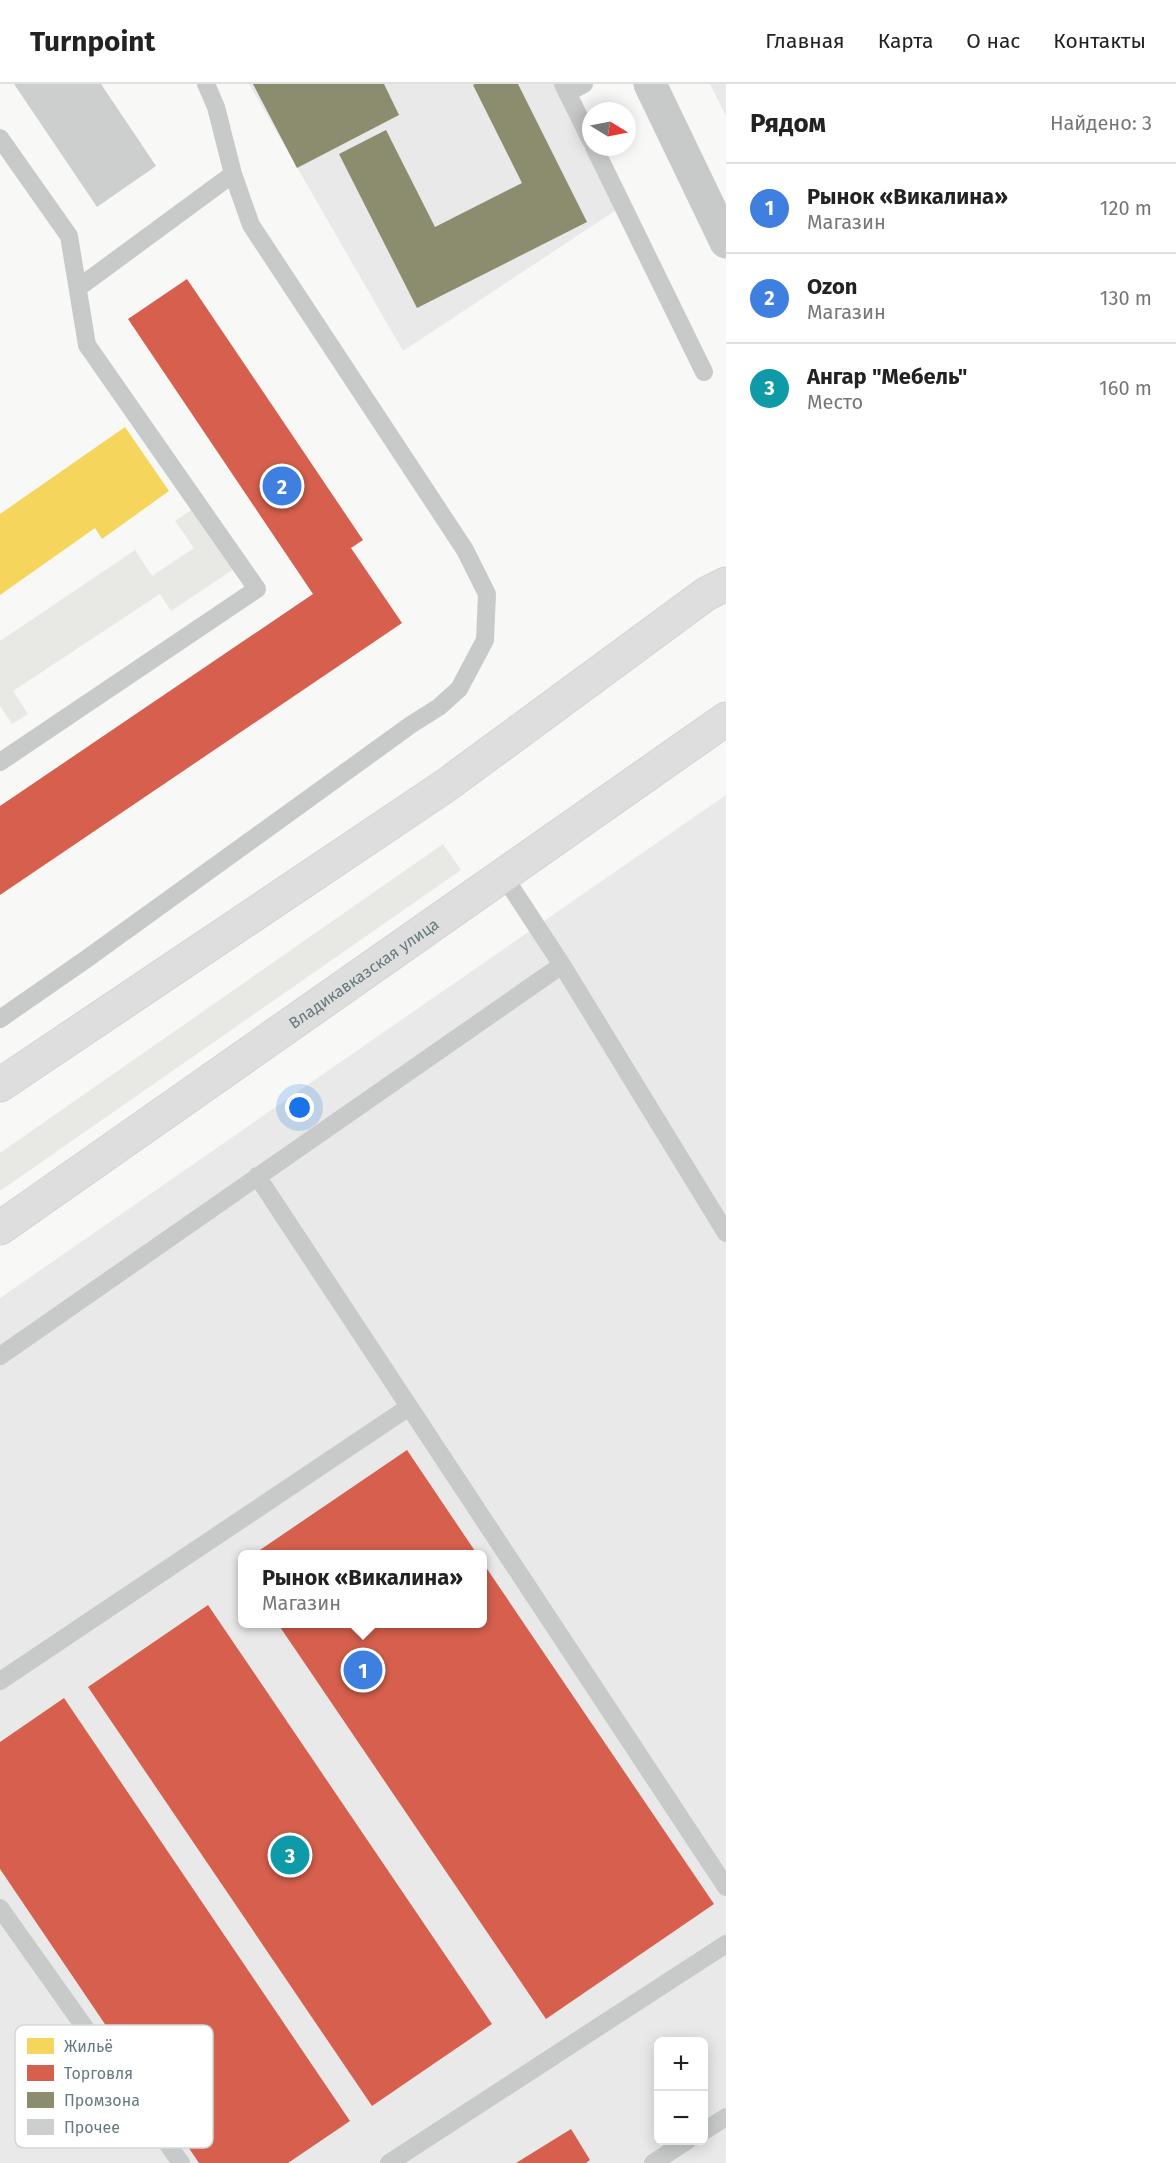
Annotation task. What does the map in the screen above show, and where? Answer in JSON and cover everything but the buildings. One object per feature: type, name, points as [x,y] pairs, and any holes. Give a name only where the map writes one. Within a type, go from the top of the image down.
[{"type":"main road","points":[[0,1085],[445,786],[706,594],[726,584]]},
{"type":"main road","name":"Владикавказская улица","points":[[0,1228],[726,719]]},
{"type":"street","points":[[650,84],[726,242]]},
{"type":"lane","points":[[0,1019],[439,707],[459,689],[485,640],[487,594],[465,550],[251,225],[233,174],[216,107],[206,84]]},
{"type":"lane","points":[[582,123],[565,88],[584,84]]},
{"type":"lane","points":[[0,138],[69,236],[87,345],[257,589],[0,762]]},
{"type":"lane","points":[[598,156],[705,372]]},
{"type":"lane","points":[[78,288],[233,174]]},
{"type":"lane","points":[[503,875],[562,965],[726,1233]]},
{"type":"lane","points":[[0,1356],[562,965]]},
{"type":"lane","points":[[257,1176],[726,1887]]},
{"type":"lane","points":[[0,1681],[409,1407]]},
{"type":"lane","points":[[0,1908],[83,2025]]},
{"type":"lane","points":[[389,2163],[726,1944]]},
{"type":"lane","points":[[708,2128],[726,2117]]},
{"type":"lane","points":[[653,2163],[680,2145]]},
{"type":"lane","points":[[170,2148],[181,2163]]},
{"type":"shaded area","points":[[249,84],[571,84],[582,106],[582,156],[607,156],[630,201],[403,351]]},
{"type":"shaded area","points":[[710,84],[726,84],[726,116]]},
{"type":"shaded area","points":[[194,508],[234,569],[171,611],[160,594],[13,691],[28,714],[12,724],[0,706],[0,641],[135,550],[152,576],[194,548],[175,521]]},
{"type":"shaded area","points":[[726,795],[726,2163],[0,2163],[0,1298]]},
{"type":"shaded area","points":[[443,844],[461,870],[0,1191],[0,1153]]},
{"type":"place","name":"Ozon","points":[[282,486]]},
{"type":"place","name":"Рынок «Викалина»","points":[[363,1670]]},
{"type":"place","name":"Ангар \"Мебель\"","points":[[290,1855]]}]
